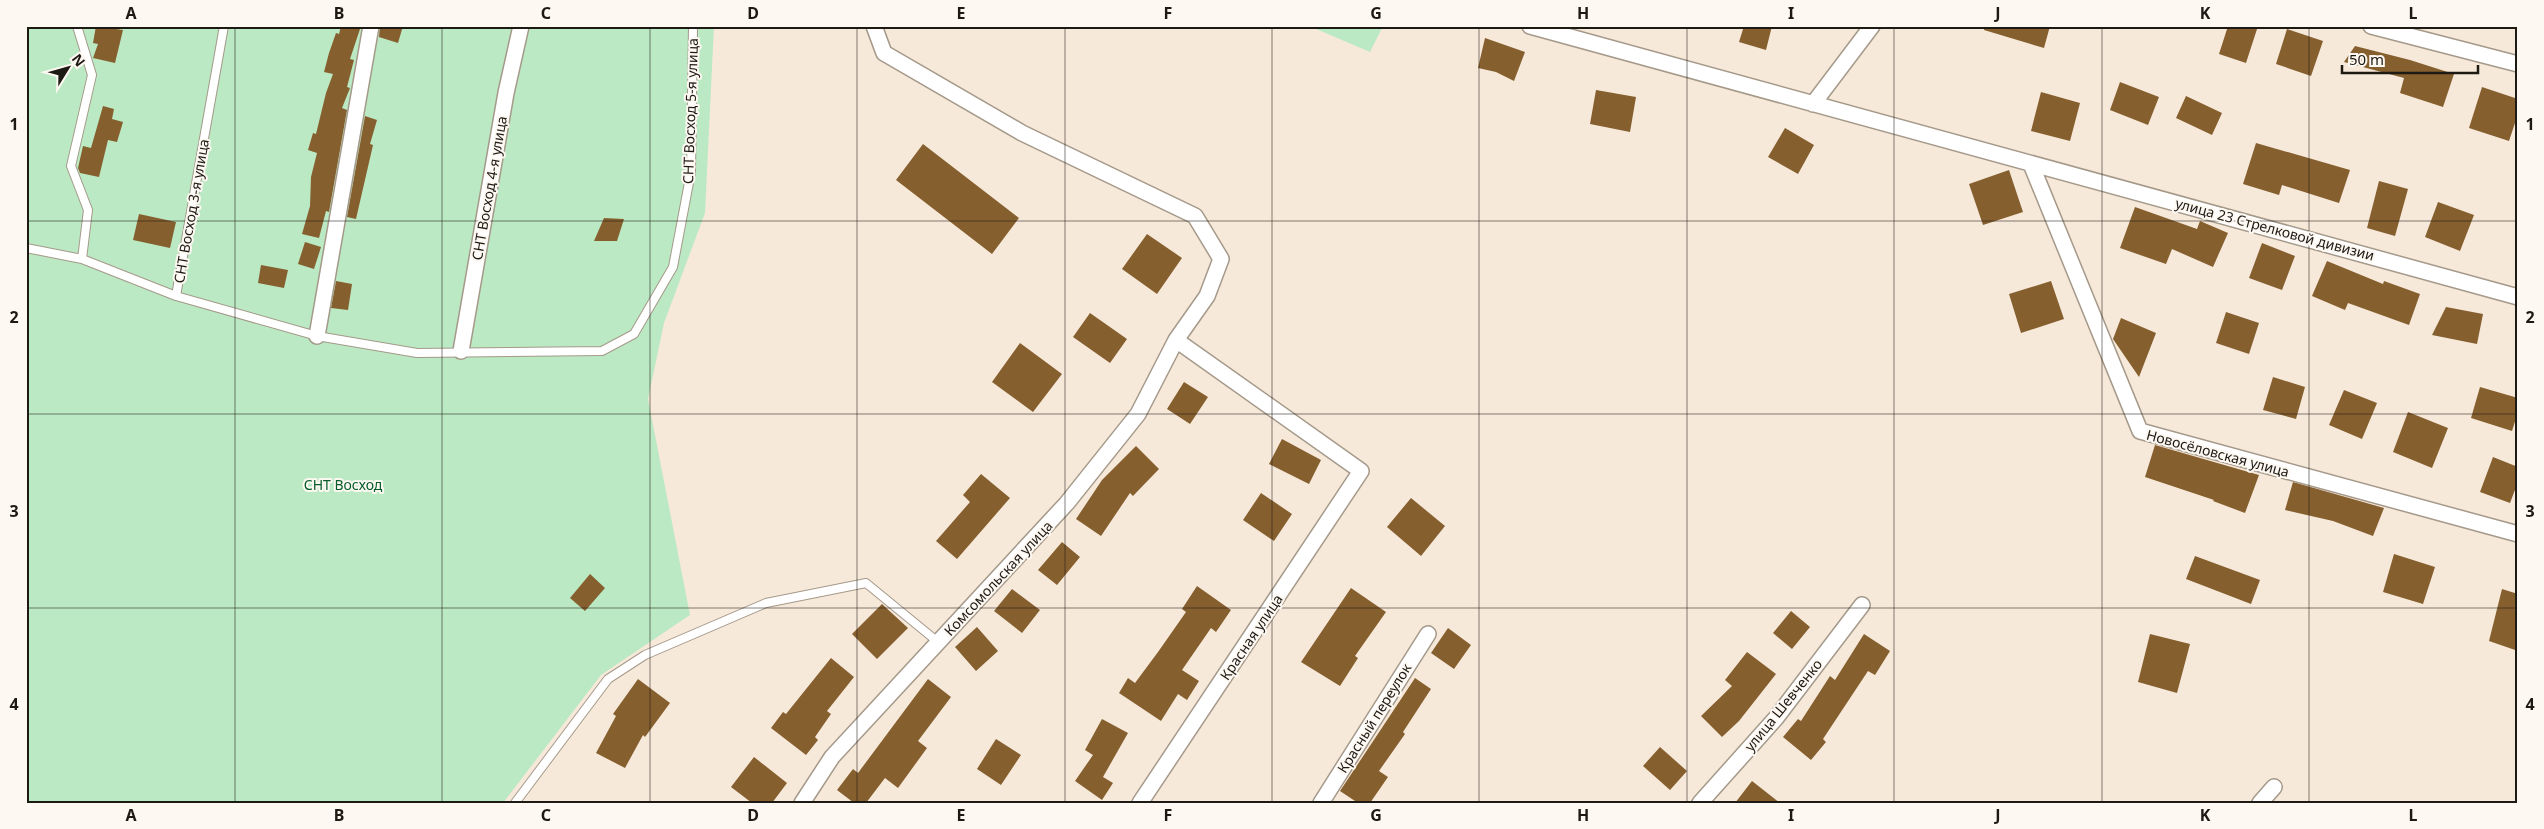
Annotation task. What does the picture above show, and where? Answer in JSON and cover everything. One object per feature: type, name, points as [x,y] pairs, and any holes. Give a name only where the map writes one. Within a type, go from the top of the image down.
[{"type":"street","points":[[317,336],[371,26]]},
{"type":"street","name":"СНТ Восход 4-я улица","points":[[460,351],[506,93],[521,26]]},
{"type":"street","name":"Комсомольская улица","points":[[802,803],[832,757],[1067,503],[1138,414],[1176,340],[1207,296],[1221,259],[1195,216],[1022,134],[884,53],[874,26]]},
{"type":"street","name":"улица 23 Стрелковой дивизии","points":[[1530,26],[2518,296]]},
{"type":"street","points":[[1813,104],[1872,26]]},
{"type":"street","points":[[2371,26],[2518,64]]},
{"type":"street","name":"Новосёловская улица","points":[[2031,164],[2140,431],[2518,534]]},
{"type":"street","name":"Красная улица","points":[[1140,803],[1361,471],[1176,340]]},
{"type":"street","name":"улица Шевченко","points":[[1700,803],[1776,718],[1862,605]]},
{"type":"street","name":"Красный переулок","points":[[1321,803],[1428,634]]},
{"type":"street","points":[[2260,803],[2274,787]]},
{"type":"lane","points":[[77,26],[92,75],[72,166],[88,210],[82,259]]},
{"type":"lane","name":"СНТ Восход 3-я улица","points":[[26,248],[82,259],[176,296],[224,26]]},
{"type":"lane","name":"СНТ Восход 5-я улица","points":[[460,351],[602,351],[634,334],[673,267],[691,172],[693,26]]},
{"type":"lane","points":[[176,296],[317,336],[417,353],[460,351]]},
{"type":"lane","points":[[515,803],[608,679],[645,655],[766,603],[866,583],[938,642]]},
{"type":"green space","name":"СНТ Восход","points":[[26,26],[714,26],[705,213],[664,323],[648,399],[690,615],[601,675],[503,803],[26,803]]},
{"type":"green space","points":[[1309,26],[1383,26],[1370,52]]},
{"type":"building","points":[[96,26],[123,30],[115,63],[93,58],[98,44],[93,43]]},
{"type":"building","points":[[341,26],[361,26],[350,59],[354,60],[347,87],[350,88],[342,108],[347,110],[329,212],[326,211],[319,238],[302,234],[310,206],[311,177],[317,153],[308,150],[313,133],[316,134],[326,93],[333,74],[324,72],[329,53],[336,33],[339,34]]},
{"type":"building","points":[[380,26],[403,26],[398,43],[379,37]]},
{"type":"building","points":[[1744,26],[1772,26],[1766,50],[1739,42]]},
{"type":"building","points":[[1984,26],[2050,26],[2044,48],[1984,30]]},
{"type":"building","points":[[2228,26],[2258,26],[2246,63],[2219,54]]},
{"type":"building","points":[[2287,29],[2323,41],[2311,76],[2276,64]]},
{"type":"building","points":[[1485,38],[1525,52],[1514,81],[1496,72],[1478,68]]},
{"type":"building","points":[[2355,46],[2454,74],[2443,107],[2400,93],[2404,78],[2344,62]]},
{"type":"building","points":[[2120,82],[2159,97],[2148,125],[2110,110]]},
{"type":"building","points":[[2482,87],[2518,99],[2518,114],[2509,141],[2469,128]]},
{"type":"building","points":[[1596,90],[1636,97],[1630,132],[1590,124]]},
{"type":"building","points":[[2041,92],[2080,103],[2070,141],[2031,131]]},
{"type":"building","points":[[2186,96],[2222,113],[2212,135],[2176,118]]},
{"type":"building","points":[[103,106],[114,109],[112,119],[123,122],[117,142],[108,140],[99,177],[80,173],[78,168],[83,146],[91,148]]},
{"type":"building","points":[[365,116],[377,120],[370,144],[373,145],[356,219],[347,217]]},
{"type":"building","points":[[1785,128],[1814,145],[1798,174],[1768,157]]},
{"type":"building","points":[[2256,143],[2350,170],[2339,203],[2282,185],[2279,195],[2243,184]]},
{"type":"building","points":[[923,144],[1019,218],[992,254],[896,180]]},
{"type":"building","points":[[2009,170],[2023,212],[1983,225],[1969,184]]},
{"type":"building","points":[[2379,181],[2408,189],[2395,236],[2367,228]]},
{"type":"building","points":[[2438,202],[2474,215],[2460,251],[2425,237]]},
{"type":"building","points":[[2135,207],[2197,229],[2200,221],[2228,233],[2213,267],[2172,249],[2166,264],[2120,248]]},
{"type":"building","points":[[139,214],[176,222],[170,248],[133,240]]},
{"type":"building","points":[[604,218],[624,219],[617,241],[594,241]]},
{"type":"building","points":[[1147,234],[1182,258],[1157,294],[1122,269]]},
{"type":"building","points":[[305,242],[321,247],[314,269],[298,264]]},
{"type":"building","points":[[2262,243],[2295,256],[2282,290],[2249,278]]},
{"type":"building","points":[[2327,261],[2383,284],[2384,281],[2420,294],[2409,325],[2348,303],[2345,310],[2312,296]]},
{"type":"building","points":[[261,265],[288,270],[284,288],[258,283]]},
{"type":"building","points":[[336,281],[352,284],[348,310],[331,308]]},
{"type":"building","points":[[2051,281],[2064,319],[2021,333],[2009,294]]},
{"type":"building","points":[[2446,307],[2483,314],[2477,344],[2432,335]]},
{"type":"building","points":[[2226,312],[2259,323],[2249,354],[2216,343]]},
{"type":"building","points":[[1090,313],[1127,339],[1110,363],[1073,337]]},
{"type":"building","points":[[2121,318],[2156,333],[2139,377],[2113,339]]},
{"type":"building","points":[[1020,343],[1062,374],[1033,412],[992,382]]},
{"type":"building","points":[[2273,377],[2305,387],[2296,419],[2263,410]]},
{"type":"building","points":[[1184,382],[1208,397],[1190,424],[1167,409]]},
{"type":"building","points":[[2480,387],[2518,398],[2518,412],[2512,431],[2471,418]]},
{"type":"building","points":[[2344,390],[2377,403],[2362,439],[2329,425]]},
{"type":"building","points":[[2408,412],[2448,428],[2432,468],[2393,452]]},
{"type":"building","points":[[1282,439],[1321,460],[1309,484],[1269,464]]},
{"type":"building","points":[[2155,445],[2259,475],[2245,513],[2214,500],[2145,477]]},
{"type":"building","points":[[1136,446],[1159,469],[1133,496],[1130,493],[1101,536],[1076,519],[1102,480]]},
{"type":"building","points":[[2493,457],[2518,467],[2518,482],[2510,503],[2480,492]]},
{"type":"building","points":[[981,474],[1010,498],[957,559],[936,541],[970,502],[963,495]]},
{"type":"building","points":[[2293,482],[2384,508],[2373,536],[2333,521],[2285,510]]},
{"type":"building","points":[[1261,493],[1292,514],[1274,541],[1243,520]]},
{"type":"building","points":[[1411,498],[1445,526],[1421,556],[1387,527]]},
{"type":"building","points":[[1062,542],[1080,557],[1057,585],[1038,570]]},
{"type":"building","points":[[2394,554],[2435,567],[2423,604],[2383,592]]},
{"type":"building","points":[[2195,556],[2260,580],[2251,604],[2186,579]]},
{"type":"building","points":[[590,574],[605,588],[585,611],[570,598]]},
{"type":"building","points":[[1197,586],[1231,610],[1216,632],[1211,628],[1182,670],[1199,681],[1187,700],[1178,694],[1161,721],[1119,693],[1128,678],[1135,683],[1158,652],[1186,612],[1182,609]]},
{"type":"building","points":[[1351,588],[1386,612],[1355,656],[1358,658],[1340,686],[1301,662]]},
{"type":"building","points":[[1012,589],[1040,610],[1022,633],[994,611]]},
{"type":"building","points":[[2502,589],[2518,594],[2518,651],[2489,641]]},
{"type":"building","points":[[882,604],[908,628],[877,659],[852,634]]},
{"type":"building","points":[[1791,611],[1810,627],[1792,649],[1773,633]]},
{"type":"building","points":[[977,627],[998,651],[976,671],[955,647]]},
{"type":"building","points":[[1448,628],[1471,645],[1454,669],[1431,653]]},
{"type":"building","points":[[1864,634],[1890,651],[1875,675],[1868,671],[1823,739],[1826,742],[1811,760],[1783,737],[1798,719],[1801,721],[1830,676],[1835,680]]},
{"type":"building","points":[[2150,634],[2190,644],[2177,693],[2138,682]]},
{"type":"building","points":[[1747,652],[1776,674],[1739,721],[1722,737],[1701,716],[1732,686],[1725,680]]},
{"type":"building","points":[[831,658],[854,677],[827,711],[831,714],[815,737],[818,740],[806,755],[771,728],[783,712],[786,714]]},
{"type":"building","points":[[1415,678],[1431,689],[1403,732],[1405,734],[1379,771],[1388,777],[1370,803],[1358,803],[1340,791]]},
{"type":"building","points":[[638,679],[670,703],[645,737],[643,735],[625,768],[596,753],[616,716],[613,714]]},
{"type":"building","points":[[928,679],[951,697],[918,741],[927,748],[898,788],[885,778],[866,803],[854,803],[837,790],[853,769],[858,773]]},
{"type":"building","points":[[1102,719],[1128,733],[1103,777],[1113,783],[1102,800],[1075,781],[1093,755],[1085,750]]},
{"type":"building","points":[[996,739],[1021,755],[1001,785],[977,769]]},
{"type":"building","points":[[1660,747],[1687,771],[1670,790],[1643,766]]},
{"type":"building","points":[[754,757],[787,783],[772,803],[752,803],[731,787]]},
{"type":"building","points":[[1752,781],[1780,803],[1735,803]]}]
